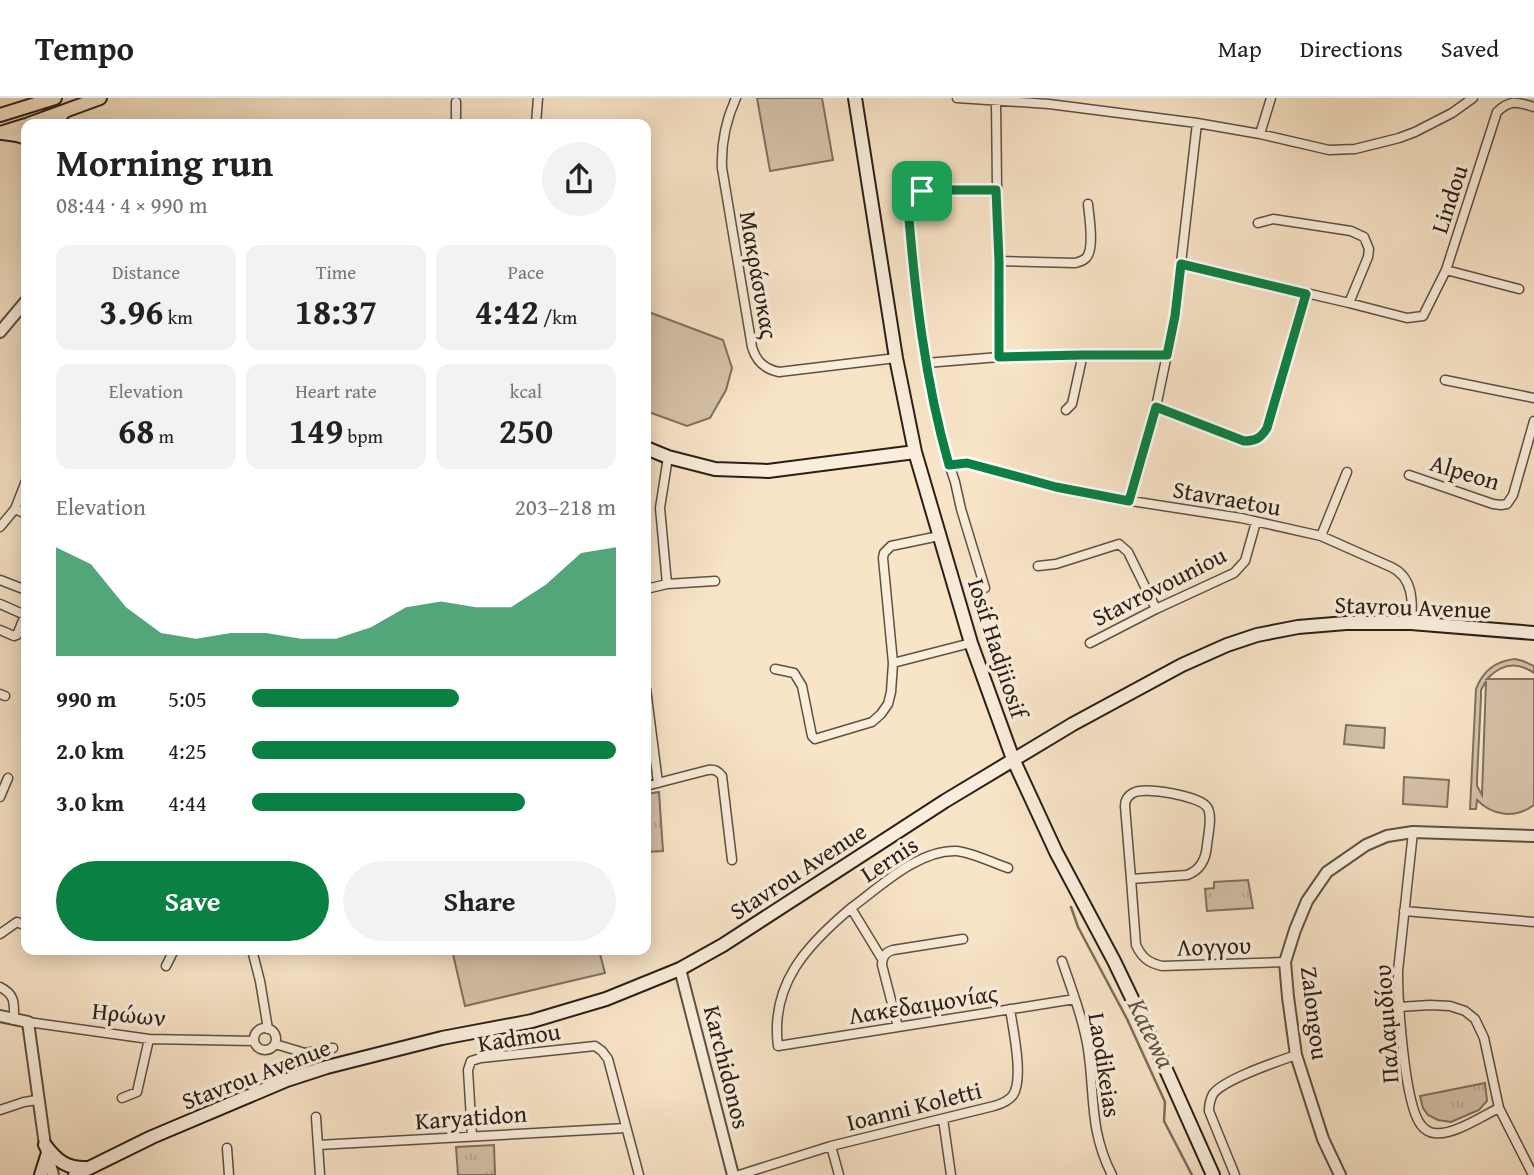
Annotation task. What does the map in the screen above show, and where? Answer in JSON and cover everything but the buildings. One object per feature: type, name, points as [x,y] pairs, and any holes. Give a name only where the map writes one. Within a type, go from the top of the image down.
[{"type":"main road","points":[[0,115],[55,98]]},
{"type":"main road","points":[[45,119],[100,98]]},
{"type":"main road","name":"Iosif Hadjiiosif","points":[[855,98],[896,358],[915,452],[971,643],[1013,759],[1056,852],[1114,961],[1213,1175]]},
{"type":"main road","points":[[57,119],[62,113]]},
{"type":"main road","points":[[1,133],[21,127]]},
{"type":"main road","points":[[1,133],[21,136]]},
{"type":"main road","points":[[651,450],[715,469],[768,471],[915,452]]},
{"type":"main road","name":"Stavrou Avenue","points":[[75,1175],[152,1137],[287,1080],[442,1038],[532,1021],[606,999],[680,969],[723,945],[1013,759],[1101,708],[1182,665],[1227,645],[1257,635],[1314,625],[1367,622],[1534,633]]},
{"type":"main road","points":[[46,1150],[65,1165],[90,1168]]},
{"type":"main road","points":[[41,1175],[46,1150]]},
{"type":"street","points":[[536,119],[538,98]]},
{"type":"street","points":[[957,98],[1049,101],[1260,134],[1329,150],[1355,149],[1399,138],[1444,118],[1474,98]]},
{"type":"street","points":[[1260,134],[1271,98]]},
{"type":"street","name":"Μακράσυκας","points":[[732,100],[723,143],[722,168],[751,347],[755,357],[767,368],[779,372],[896,358]]},
{"type":"street","points":[[996,101],[999,357]]},
{"type":"street","points":[[456,102],[456,119]]},
{"type":"street","name":"Lindou","points":[[1349,303],[1407,318],[1423,316],[1446,270],[1497,112],[1505,105],[1516,102],[1534,107]]},
{"type":"street","points":[[1129,501],[1156,407],[1175,316],[1197,123]]},
{"type":"street","points":[[985,588],[940,436],[926,363],[908,207],[918,194],[928,190],[996,190]]},
{"type":"street","points":[[999,261],[1075,263],[1085,260],[1090,245],[1088,204]]},
{"type":"street","points":[[1181,264],[1349,303],[1368,257],[1369,249],[1364,237],[1351,231],[1273,219],[1258,223]]},
{"type":"street","points":[[1446,270],[1519,289]]},
{"type":"street","points":[[1156,407],[1244,441],[1260,438],[1267,428],[1306,294]]},
{"type":"street","points":[[0,332],[21,306]]},
{"type":"street","points":[[1066,410],[1072,404],[1083,355]]},
{"type":"street","points":[[926,363],[999,357],[1167,355]]},
{"type":"street","points":[[1445,380],[1534,398]]},
{"type":"street","name":"Alpeon","points":[[1409,475],[1493,504],[1504,505],[1510,501],[1530,455],[1534,421]]},
{"type":"street","points":[[667,584],[660,508],[668,457]]},
{"type":"street","name":"Stavraetou","points":[[949,465],[967,463],[1056,487],[1321,536],[1401,573],[1412,599],[1411,623]]},
{"type":"street","points":[[1321,536],[1347,472]]},
{"type":"street","points":[[0,527],[15,509],[21,494]]},
{"type":"street","points":[[15,509],[21,512]]},
{"type":"street","name":"Stavrovouniou","points":[[1090,643],[1234,573],[1245,561],[1255,522]]},
{"type":"street","points":[[775,669],[794,673],[802,686],[812,736],[815,739],[866,724],[881,714],[890,698],[892,663],[884,553],[891,546],[939,536]]},
{"type":"street","points":[[1038,566],[1056,564],[1119,544],[1128,552],[1156,609]]},
{"type":"street","points":[[0,580],[21,588]]},
{"type":"street","points":[[651,588],[715,580]]},
{"type":"street","points":[[0,604],[21,612]]},
{"type":"street","points":[[0,630],[14,636],[21,626]]},
{"type":"street","points":[[892,663],[971,643]]},
{"type":"street","points":[[651,728],[658,783]]},
{"type":"street","points":[[651,785],[708,770],[716,771],[722,776],[732,860]]},
{"type":"street","points":[[0,797],[8,778]]},
{"type":"street","name":"Λογγου","points":[[1131,879],[1187,875],[1199,868],[1207,853],[1210,813],[1205,805],[1194,798],[1144,790],[1126,797],[1125,806],[1136,946],[1145,959],[1162,967],[1285,962]]},
{"type":"street","name":"Zalongou","points":[[1340,1175],[1323,1139],[1296,1055],[1285,962],[1307,901],[1327,873],[1366,845],[1387,836],[1413,832],[1534,836]]},
{"type":"street","name":"Παλαμιδίου","points":[[1413,832],[1398,971],[1405,1068],[1414,1110],[1421,1125],[1431,1133],[1452,1131],[1499,1108]]},
{"type":"street","name":"Lernis","points":[[898,1027],[882,959],[851,908],[917,860],[935,853],[958,851],[1008,868]]},
{"type":"street","name":"Λακεδαιμονίας","points":[[851,908],[813,942],[797,963],[783,991],[778,1009],[778,1046],[1074,999]]},
{"type":"street","points":[[1405,911],[1534,922]]},
{"type":"street","points":[[0,934],[17,922],[21,924]]},
{"type":"street","points":[[882,959],[884,954],[893,950],[963,939]]},
{"type":"street","points":[[166,966],[172,955]]},
{"type":"street","points":[[253,955],[268,1029],[275,1037],[275,1044],[270,1049],[263,1050],[257,1047],[255,1034],[264,1028],[268,1029]]},
{"type":"street","name":"Laodikeias","points":[[1062,961],[1087,1046],[1098,1140],[1112,1175]]},
{"type":"street","name":"Karchidonos","points":[[680,969],[733,1175]]},
{"type":"street","points":[[0,987],[9,991],[13,1000],[14,1020]]},
{"type":"street","points":[[1399,1007],[1450,1006],[1465,1011],[1475,1019],[1484,1038],[1499,1108],[1533,1175]]},
{"type":"street","name":"Ioanni Koletti","points":[[738,1175],[831,1146],[1002,1104],[1014,1094],[1019,1074],[1010,1009]]},
{"type":"street","name":"Ηρώων","points":[[0,1016],[149,1039],[254,1041]]},
{"type":"street","points":[[28,1022],[37,1100],[52,1175]]},
{"type":"street","points":[[122,1098],[137,1092],[149,1039]]},
{"type":"street","points":[[275,1044],[305,1053],[333,1048]]},
{"type":"street","name":"Kadmou","points":[[472,1136],[468,1070],[471,1061],[595,1046],[608,1059],[626,1128]]},
{"type":"street","points":[[1235,1175],[1209,1111],[1213,1094],[1228,1082],[1296,1055]]},
{"type":"street","points":[[0,1110],[37,1100]]},
{"type":"street","points":[[316,1117],[320,1175]]},
{"type":"street","points":[[943,1119],[951,1175]]},
{"type":"street","points":[[626,1128],[639,1175]]},
{"type":"street","name":"Karyatidon","points":[[318,1145],[626,1128]]},
{"type":"street","points":[[831,1146],[839,1175]]},
{"type":"street","points":[[227,1148],[229,1175]]},
{"type":"green space","points":[[757,98],[822,98],[833,160],[770,171]]},
{"type":"green space","points":[[651,313],[723,340],[732,368],[726,390],[710,418],[687,426],[651,413]]},
{"type":"green space","points":[[1515,659],[1534,666],[1534,673],[1521,667],[1504,667],[1487,679],[1534,679],[1534,805],[1519,812],[1504,814],[1490,810],[1477,800],[1476,809],[1470,809],[1476,689],[1486,672],[1496,664]],"holes":[[[1486,681],[1482,795],[1477,779],[1481,690]]]},
{"type":"green space","points":[[1346,725],[1385,728],[1384,748],[1344,744]]},
{"type":"green space","points":[[1404,777],[1449,780],[1447,807],[1403,804]]},
{"type":"green space","points":[[659,792],[663,851],[651,852],[651,793]]},
{"type":"green space","points":[[1248,880],[1253,908],[1207,911],[1205,889],[1214,888],[1214,882]]},
{"type":"green space","points":[[453,955],[600,955],[605,973],[465,1006]]},
{"type":"green space","points":[[1485,1083],[1487,1101],[1479,1110],[1451,1122],[1428,1115],[1423,1108],[1420,1096]]},
{"type":"green space","points":[[494,1145],[495,1175],[458,1175],[456,1147]]},
{"type":"waterway","name":"Katewa","points":[[1071,907],[1078,927],[1127,1019],[1165,1102],[1164,1121],[1192,1175]]},
{"type":"route","points":[[996,190],[999,357],[1167,355],[1181,264],[1306,294],[1264,434],[1256,440],[1244,441],[1156,407],[1129,501],[1056,487],[967,463],[949,465],[940,436],[926,363],[914,277],[908,207],[911,200],[922,191],[996,190]]}]
